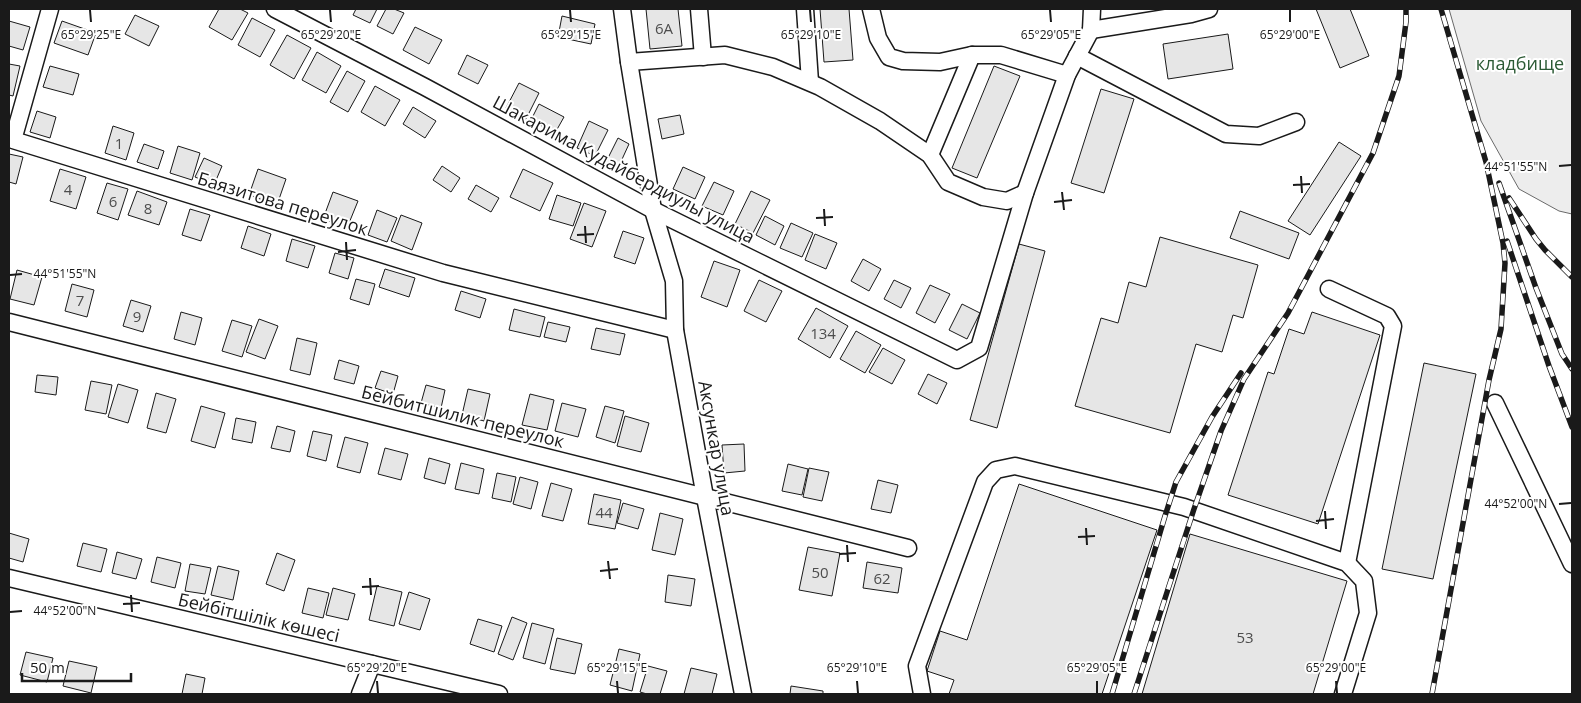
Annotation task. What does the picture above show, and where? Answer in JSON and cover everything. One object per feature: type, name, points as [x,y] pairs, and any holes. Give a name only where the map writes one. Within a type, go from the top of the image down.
[{"type":"street","name":"Баязитова переулок","points":[[50,9],[13,140],[444,273],[675,330]]},
{"type":"street","name":"Шакарима Кудайбердиулы улица","points":[[276,9],[653,210],[957,360],[979,348],[1025,193]]},
{"type":"street","name":"Аксункар улица","points":[[622,9],[653,210],[674,281],[675,330],[705,497],[744,694]]},
{"type":"street","points":[[699,9],[703,57]]},
{"type":"street","points":[[806,9],[810,82]]},
{"type":"street","points":[[871,9],[878,38],[889,57],[903,61],[940,62],[972,55],[1001,55],[1067,75]]},
{"type":"street","points":[[629,62],[725,55],[773,67],[810,82],[880,121],[930,155],[948,182],[983,197],[1007,201],[1025,193],[1067,75],[1091,30],[1092,9]]},
{"type":"street","points":[[1091,30],[1191,14],[1209,9]]},
{"type":"street","points":[[930,155],[972,55]]},
{"type":"street","points":[[1077,56],[1226,134],[1258,136],[1296,122]]},
{"type":"street","points":[[1329,289],[1387,316],[1393,326],[1348,563]]},
{"type":"street","name":"Бейбитшилик переулок","points":[[9,322],[908,548]]},
{"type":"street","points":[[1495,404],[1572,564]]},
{"type":"street","points":[[922,694],[918,666],[985,482],[996,470],[1014,466],[1184,506],[1348,563],[1364,581],[1368,613],[1343,694]]},
{"type":"street","name":"Бейбітшілік көшесі","points":[[9,578],[500,694]]},
{"type":"street","points":[[360,694],[372,664]]},
{"type":"shaded area","name":"кладбище","points":[[1449,9],[1572,9],[1572,214],[1559,211],[1519,189],[1481,121]]},
{"type":"building","points":[[219,9],[240,9],[248,13],[232,40],[209,27]]},
{"type":"building","points":[[356,9],[377,9],[370,23],[353,15]]},
{"type":"building","points":[[386,9],[394,9],[404,13],[393,34],[377,26]]},
{"type":"building","points":[[646,9],[678,9],[682,46],[650,49]]},
{"type":"building","points":[[820,9],[849,9],[853,60],[824,62]]},
{"type":"building","points":[[1316,9],[1350,9],[1369,56],[1340,68]]},
{"type":"building","points":[[135,15],[159,26],[149,46],[125,34]]},
{"type":"building","points":[[562,16],[595,24],[591,44],[558,37]]},
{"type":"building","points":[[252,18],[275,30],[260,57],[238,45]]},
{"type":"building","points":[[9,21],[30,27],[23,50],[9,46]]},
{"type":"building","points":[[62,21],[96,33],[88,55],[54,43]]},
{"type":"building","points":[[415,27],[442,40],[429,64],[403,50]]},
{"type":"building","points":[[1228,34],[1233,69],[1168,79],[1163,44]]},
{"type":"building","points":[[287,35],[311,48],[294,79],[270,65]]},
{"type":"building","points":[[317,52],[341,66],[326,93],[302,80]]},
{"type":"building","points":[[467,55],[488,65],[478,84],[458,74]]},
{"type":"building","points":[[9,64],[20,66],[13,96],[9,95]]},
{"type":"building","points":[[50,66],[79,74],[73,95],[43,87]]},
{"type":"building","points":[[994,66],[1020,76],[977,178],[952,168]]},
{"type":"building","points":[[347,71],[365,81],[348,112],[330,102]]},
{"type":"building","points":[[519,83],[539,93],[526,119],[506,108]]},
{"type":"building","points":[[375,86],[400,100],[385,126],[361,112]]},
{"type":"building","points":[[1101,89],[1134,99],[1104,193],[1071,183]]},
{"type":"building","points":[[539,104],[564,117],[555,133],[531,120]]},
{"type":"building","points":[[413,107],[436,121],[425,138],[403,124]]},
{"type":"building","points":[[37,111],[56,117],[50,138],[30,132]]},
{"type":"building","points":[[680,115],[684,134],[662,139],[658,119]]},
{"type":"building","points":[[589,121],[608,130],[595,156],[577,148]]},
{"type":"building","points":[[113,126],[134,133],[126,160],[105,153]]},
{"type":"building","points":[[618,138],[629,144],[618,168],[606,162]]},
{"type":"building","points":[[1339,142],[1361,156],[1310,235],[1288,221]]},
{"type":"building","points":[[144,144],[164,151],[158,169],[137,162]]},
{"type":"building","points":[[178,146],[200,153],[192,180],[170,173]]},
{"type":"building","points":[[9,154],[23,157],[16,184],[9,182]]},
{"type":"building","points":[[204,158],[222,166],[214,185],[195,177]]},
{"type":"building","points":[[442,166],[460,178],[451,192],[433,180]]},
{"type":"building","points":[[683,167],[705,177],[695,199],[673,189]]},
{"type":"building","points":[[60,169],[86,177],[76,209],[50,201]]},
{"type":"building","points":[[258,169],[286,179],[277,205],[249,195]]},
{"type":"building","points":[[523,169],[553,183],[540,211],[510,197]]},
{"type":"building","points":[[714,182],[734,191],[723,215],[702,206]]},
{"type":"building","points":[[107,183],[128,189],[118,220],[97,213]]},
{"type":"building","points":[[476,185],[499,198],[491,212],[468,199]]},
{"type":"building","points":[[137,191],[167,202],[159,225],[128,215]]},
{"type":"building","points":[[751,191],[770,200],[753,233],[735,224]]},
{"type":"building","points":[[333,192],[358,201],[347,228],[323,219]]},
{"type":"building","points":[[557,195],[581,203],[573,226],[549,219]]},
{"type":"building","points":[[584,203],[606,211],[592,247],[570,239]]},
{"type":"building","points":[[190,209],[210,215],[201,241],[182,235]]},
{"type":"building","points":[[377,210],[397,218],[387,242],[368,235]]},
{"type":"building","points":[[1240,211],[1299,233],[1289,259],[1230,238]]},
{"type":"building","points":[[401,215],[422,223],[412,250],[391,241]]},
{"type":"building","points":[[765,216],[784,226],[775,245],[756,235]]},
{"type":"building","points":[[791,223],[813,233],[802,257],[780,248]]},
{"type":"building","points":[[248,226],[271,234],[264,256],[241,248]]},
{"type":"building","points":[[623,231],[644,238],[635,264],[614,257]]},
{"type":"building","points":[[815,234],[837,243],[826,269],[805,260]]},
{"type":"building","points":[[1160,237],[1258,265],[1243,318],[1233,315],[1222,352],[1196,344],[1170,433],[1075,406],[1101,318],[1118,323],[1129,282],[1146,287]]},
{"type":"building","points":[[292,239],[315,246],[308,268],[286,261]]},
{"type":"building","points":[[1019,244],[1045,251],[997,428],[970,420]]},
{"type":"building","points":[[335,253],[354,258],[348,279],[329,273]]},
{"type":"building","points":[[863,259],[881,269],[869,291],[851,281]]},
{"type":"building","points":[[714,261],[740,270],[727,307],[701,297]]},
{"type":"building","points":[[385,269],[415,278],[409,297],[379,287]]},
{"type":"building","points":[[17,270],[42,277],[34,305],[10,299]]},
{"type":"building","points":[[356,279],[375,284],[369,305],[350,299]]},
{"type":"building","points":[[759,280],[782,291],[766,322],[744,311]]},
{"type":"building","points":[[894,280],[911,288],[901,308],[884,299]]},
{"type":"building","points":[[72,284],[94,290],[87,317],[65,311]]},
{"type":"building","points":[[930,285],[950,294],[935,323],[916,313]]},
{"type":"building","points":[[461,291],[486,299],[480,318],[455,310]]},
{"type":"building","points":[[131,300],[151,306],[143,332],[123,326]]},
{"type":"building","points":[[962,304],[980,313],[967,339],[949,330]]},
{"type":"building","points":[[816,308],[848,326],[830,358],[798,339]]},
{"type":"building","points":[[514,309],[545,317],[540,337],[509,330]]},
{"type":"building","points":[[181,312],[202,318],[195,345],[174,339]]},
{"type":"building","points":[[1312,312],[1380,335],[1318,524],[1228,495],[1268,372],[1274,374],[1289,329],[1304,334]]},
{"type":"building","points":[[259,319],[278,326],[265,359],[246,352]]},
{"type":"building","points":[[232,320],[252,326],[242,357],[222,351]]},
{"type":"building","points":[[548,322],[570,327],[566,342],[544,337]]},
{"type":"building","points":[[596,328],[625,334],[620,355],[591,349]]},
{"type":"building","points":[[856,331],[881,345],[865,373],[840,359]]},
{"type":"building","points":[[297,338],[317,343],[310,375],[290,370]]},
{"type":"building","points":[[883,348],[905,360],[892,384],[869,372]]},
{"type":"building","points":[[339,360],[359,366],[354,384],[334,379]]},
{"type":"building","points":[[1424,363],[1476,374],[1433,579],[1382,569]]},
{"type":"building","points":[[381,371],[398,376],[393,394],[375,388]]},
{"type":"building","points":[[928,374],[947,383],[937,404],[918,394]]},
{"type":"building","points":[[37,375],[58,377],[56,395],[35,392]]},
{"type":"building","points":[[91,381],[112,385],[106,414],[85,410]]},
{"type":"building","points":[[118,384],[138,390],[128,423],[108,417]]},
{"type":"building","points":[[426,385],[445,390],[441,408],[421,403]]},
{"type":"building","points":[[468,389],[490,394],[484,421],[462,415]]},
{"type":"building","points":[[156,393],[176,399],[166,433],[147,428]]},
{"type":"building","points":[[530,394],[554,400],[547,430],[522,425]]},
{"type":"building","points":[[562,403],[586,409],[578,437],[555,431]]},
{"type":"building","points":[[201,406],[225,413],[215,448],[191,441]]},
{"type":"building","points":[[605,406],[624,411],[615,443],[596,437]]},
{"type":"building","points":[[625,416],[649,423],[641,452],[617,446]]},
{"type":"building","points":[[236,418],[256,422],[252,443],[232,439]]},
{"type":"building","points":[[277,426],[295,431],[290,452],[271,448]]},
{"type":"building","points":[[313,431],[332,435],[326,461],[307,456]]},
{"type":"building","points":[[345,437],[368,443],[360,473],[337,467]]},
{"type":"building","points":[[744,444],[745,471],[724,473],[722,445]]},
{"type":"building","points":[[385,448],[408,454],[401,480],[378,474]]},
{"type":"building","points":[[429,458],[450,464],[445,484],[424,478]]},
{"type":"building","points":[[461,463],[484,469],[479,494],[455,489]]},
{"type":"building","points":[[788,464],[808,469],[802,495],[782,491]]},
{"type":"building","points":[[809,468],[829,472],[822,501],[803,497]]},
{"type":"building","points":[[497,473],[516,477],[511,502],[492,498]]},
{"type":"building","points":[[520,477],[538,482],[531,509],[513,504]]},
{"type":"building","points":[[878,480],[898,485],[891,513],[871,509]]},
{"type":"building","points":[[551,483],[572,489],[563,521],[542,516]]},
{"type":"building","points":[[1019,484],[1157,530],[1102,694],[949,694],[954,680],[927,671],[940,631],[967,640]]},
{"type":"building","points":[[594,494],[621,500],[615,529],[588,524]]},
{"type":"building","points":[[623,503],[644,509],[638,529],[617,523]]},
{"type":"building","points":[[660,513],[683,519],[675,555],[652,550]]},
{"type":"building","points":[[9,533],[29,539],[23,562],[9,558]]},
{"type":"building","points":[[1190,534],[1347,581],[1313,694],[1142,694]]},
{"type":"building","points":[[83,543],[107,549],[101,572],[77,566]]},
{"type":"building","points":[[808,547],[840,553],[832,596],[799,590]]},
{"type":"building","points":[[117,552],[142,559],[136,579],[112,573]]},
{"type":"building","points":[[277,553],[295,560],[284,591],[266,584]]},
{"type":"building","points":[[157,557],[181,563],[175,588],[151,582]]},
{"type":"building","points":[[867,562],[902,568],[898,593],[863,588]]},
{"type":"building","points":[[190,564],[211,568],[205,594],[185,591]]},
{"type":"building","points":[[218,566],[239,571],[233,600],[211,595]]},
{"type":"building","points":[[668,575],[695,579],[691,606],[665,602]]},
{"type":"building","points":[[377,586],[402,592],[394,626],[369,620]]},
{"type":"building","points":[[308,588],[329,593],[323,618],[302,613]]},
{"type":"building","points":[[333,588],[355,594],[348,620],[326,615]]},
{"type":"building","points":[[409,592],[430,599],[420,630],[399,624]]},
{"type":"building","points":[[512,617],[527,623],[513,660],[498,654]]},
{"type":"building","points":[[478,619],[502,626],[494,652],[470,644]]},
{"type":"building","points":[[532,623],[554,629],[545,664],[523,658]]},
{"type":"building","points":[[557,638],[582,644],[575,674],[550,669]]},
{"type":"building","points":[[619,649],[640,654],[632,691],[610,685]]},
{"type":"building","points":[[26,652],[53,658],[47,682],[20,675]]},
{"type":"building","points":[[69,661],[97,667],[91,693],[63,686]]},
{"type":"building","points":[[648,666],[667,671],[660,694],[640,692]]},
{"type":"building","points":[[691,668],[717,674],[712,694],[684,694]]},
{"type":"building","points":[[186,674],[205,678],[202,694],[182,694]]},
{"type":"building","points":[[791,686],[823,691],[823,694],[790,694]]},
{"type":"railway","points":[[1134,694],[1221,431],[1244,379],[1288,313],[1373,153],[1399,76],[1406,9]]},
{"type":"railway","points":[[1432,694],[1489,380],[1501,329],[1505,263],[1503,243],[1486,162],[1441,9]]},
{"type":"railway","points":[[1499,183],[1536,288],[1562,354],[1572,369]]},
{"type":"railway","points":[[1509,198],[1536,239],[1572,277]]},
{"type":"railway","points":[[1507,241],[1549,366],[1572,427]]},
{"type":"railway","points":[[1112,694],[1176,482],[1212,417],[1241,373]]}]
